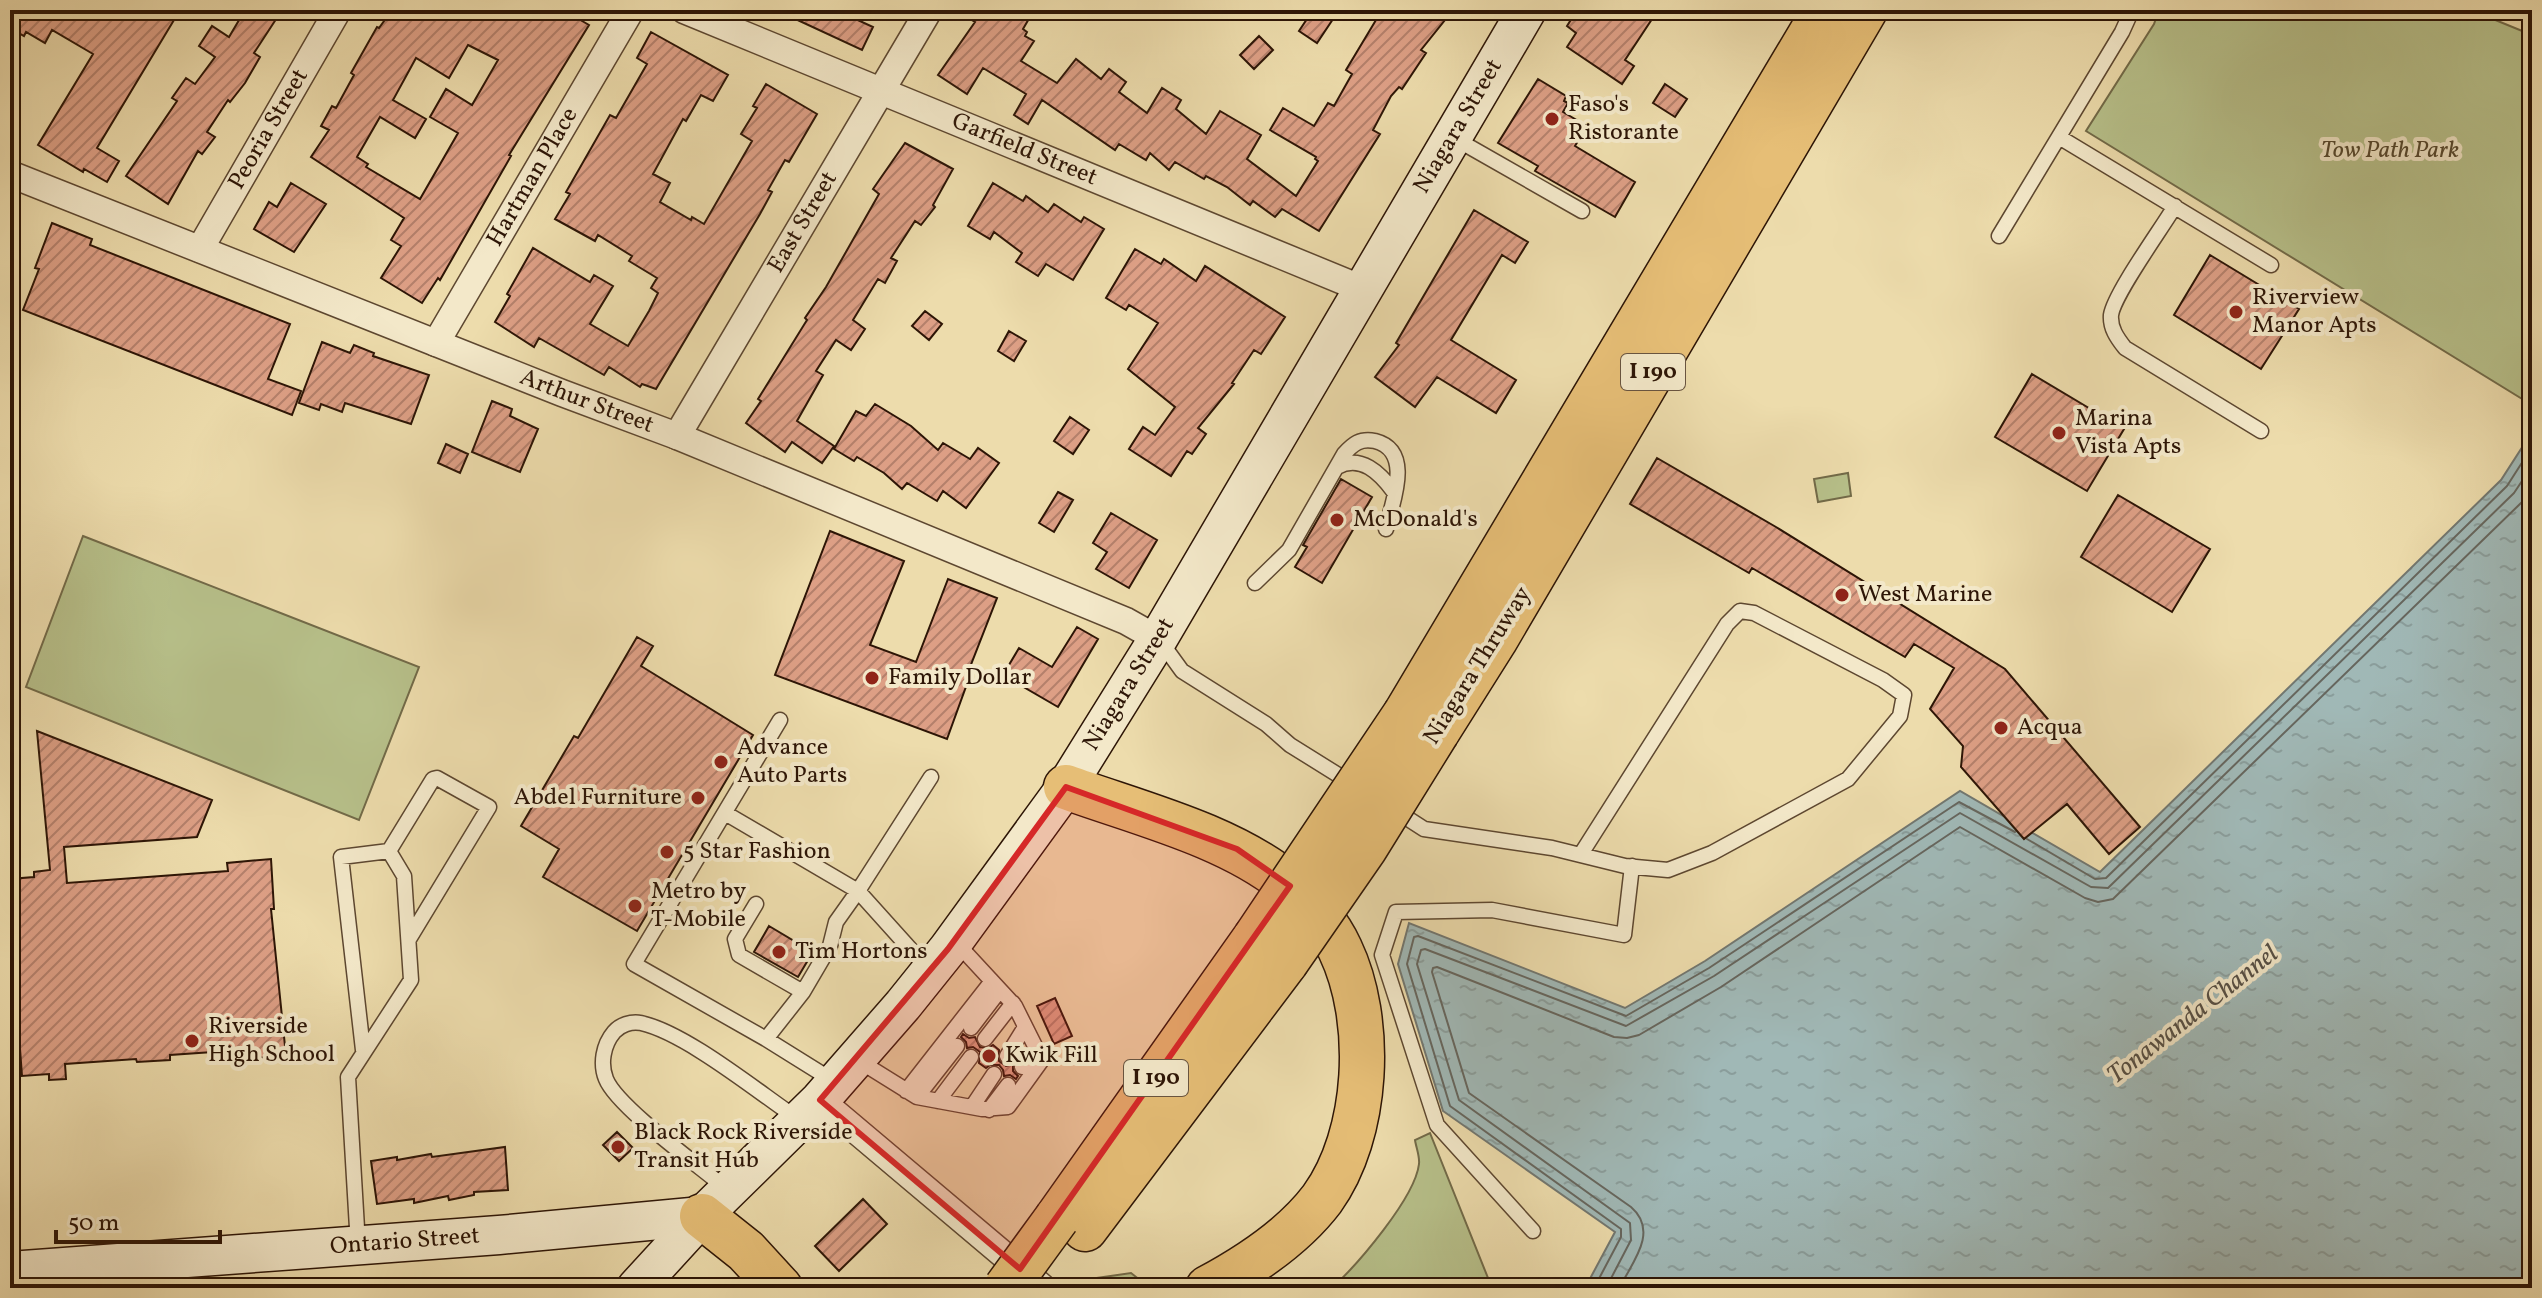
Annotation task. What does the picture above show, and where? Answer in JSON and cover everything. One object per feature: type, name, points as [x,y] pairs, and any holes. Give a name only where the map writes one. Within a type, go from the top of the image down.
[{"type":"highway","name":"Niagara Thruway","points":[[1006,1288],[1070,1226],[1270,950],[1365,848],[1421,722],[1825,10]]},
{"type":"highway","name":"Niagara Thruway","points":[[1421,722],[1495,640],[1865,10]]},
{"type":"highway","points":[[1066,787],[1210,838],[1264,865],[1290,885],[1327,926],[1339,946],[1354,987],[1360,1036],[1360,1089],[1342,1164],[1321,1200],[1304,1219],[1254,1259],[1212,1286]]},
{"type":"highway","points":[[715,1203],[746,1251],[780,1288]]},
{"type":"highway","name":"Niagara Thruway","points":[[1042,1288],[1070,1226]]},
{"type":"main road","name":"Niagara Street","points":[[636,1288],[715,1203],[828,1090],[941,957],[1066,787],[1158,639],[1527,10]]},
{"type":"main road","name":"Ontario Street","points":[[10,1271],[358,1245],[715,1203]]},
{"type":"street","name":"Peoria Street","points":[[200,249],[338,10]]},
{"type":"street","name":"Hartman Place","points":[[436,343],[631,10]]},
{"type":"street","name":"Garfield Street","points":[[684,10],[1365,290]]},
{"type":"street","name":"East Street","points":[[677,436],[929,10]]},
{"type":"street","name":"Arthur Street","points":[[10,174],[677,436],[1126,621],[1158,639]]},
{"type":"street","points":[[828,1090],[1042,1288]]},
{"type":"lane","points":[[1999,236],[2132,10]]},
{"type":"lane","points":[[1454,137],[1582,211]]},
{"type":"lane","points":[[2059,137],[2271,265]]},
{"type":"lane","points":[[2175,206],[2114,305],[2111,325],[2125,348],[2261,431]]},
{"type":"lane","points":[[1255,583],[1289,550],[1355,442],[1367,440],[1381,443],[1397,458],[1399,470],[1386,529]]},
{"type":"lane","points":[[1337,467],[1346,462],[1357,462],[1373,469],[1394,492]]},
{"type":"lane","points":[[1158,639],[1182,671],[1266,724],[1290,745],[1424,829],[1668,870],[1712,853],[1848,779],[1900,716],[1904,695],[1883,680],[1754,613],[1740,611],[1727,624],[1581,854]]},
{"type":"lane","points":[[780,720],[634,964],[766,1039],[828,1090]]},
{"type":"lane","points":[[766,1039],[803,992],[830,946],[836,922],[931,777]]},
{"type":"lane","points":[[389,851],[433,779],[437,778],[489,807],[409,939]]},
{"type":"lane","points":[[715,1203],[606,1081],[602,1066],[604,1051],[616,1030],[627,1023],[640,1022],[828,1090],[912,1094],[989,1110],[1008,1107],[1042,1060],[1013,1003],[965,952],[941,957],[858,891],[725,813]]},
{"type":"lane","points":[[358,1245],[348,1077],[411,980],[404,876],[389,851]]},
{"type":"lane","points":[[363,1050],[341,857],[389,851]]},
{"type":"lane","points":[[1533,1231],[1437,1125],[1382,955],[1396,912],[1492,910],[1624,935],[1632,866]]},
{"type":"lane","points":[[756,904],[735,939],[739,955],[803,992]]},
{"type":"lane","points":[[971,1028],[996,986]]},
{"type":"lane","points":[[912,1094],[996,986]]},
{"type":"lane","points":[[985,1039],[1013,1003]]},
{"type":"lane","points":[[1007,1056],[1025,1027]]},
{"type":"lane","points":[[912,1094],[957,1046]]},
{"type":"lane","points":[[1022,1067],[1036,1049]]},
{"type":"lane","points":[[938,1101],[971,1057]]},
{"type":"lane","points":[[972,1107],[994,1074]]},
{"type":"lane","points":[[989,1110],[1008,1085]]},
{"type":"highlighted area","points":[[1066,787],[1237,849],[1290,886],[1020,1269],[820,1100],[948,949]]},
{"type":"green space","name":"Tow Path Park","points":[[2159,10],[2471,10],[2532,35],[2532,405],[2086,131],[2154,24]]},
{"type":"green space","points":[[1848,473],[1851,496],[1818,502],[1814,479]]},
{"type":"green space","points":[[83,536],[419,667],[359,820],[26,687]]},
{"type":"green space","points":[[1430,1133],[1492,1288],[1332,1288],[1356,1264],[1396,1212],[1415,1178],[1419,1164],[1415,1140]]},
{"type":"green space","points":[[1131,1273],[1150,1288],[1083,1288],[1090,1279]]},
{"type":"water","name":"Tonawanda Channel","points":[[2532,432],[2532,1288],[1585,1288],[1615,1232],[1443,1111],[1398,964],[1409,923],[1625,1008],[1705,961],[1960,791],[2100,872],[2501,480]]},
{"type":"building","points":[[10,10],[180,10],[97,148],[119,161],[107,182],[84,169],[83,172],[38,145],[93,54],[52,30],[45,43],[26,32],[24,36],[10,28]]},
{"type":"building","points":[[245,10],[282,10],[254,53],[260,57],[245,83],[230,102],[228,100],[207,132],[215,137],[202,154],[198,151],[168,204],[126,176],[177,101],[172,98],[186,78],[195,84],[215,57],[199,46],[212,26],[229,37]]},
{"type":"building","points":[[392,10],[449,10],[461,16],[464,10],[512,10],[523,16],[526,10],[563,10],[589,25],[509,155],[440,280],[438,278],[422,303],[381,278],[401,246],[391,240],[404,218],[311,157],[329,130],[321,126],[332,106],[336,108],[354,75],[351,73]],"holes":[[[468,45],[498,60],[472,105],[446,89],[430,117],[458,133],[420,199],[366,167],[368,164],[357,157],[380,117],[415,138],[426,119],[393,100],[416,58],[449,78]]]},
{"type":"building","points":[[776,10],[836,10],[873,27],[862,50]]},
{"type":"building","points":[[955,10],[1034,10],[1023,29],[1027,32],[1025,36],[1034,41],[1021,61],[1057,83],[1076,59],[1101,79],[1109,69],[1126,82],[1119,92],[1147,113],[1162,88],[1181,100],[1176,109],[1206,134],[1220,111],[1261,135],[1247,159],[1296,196],[1318,161],[1270,130],[1283,108],[1314,126],[1328,103],[1334,106],[1352,74],[1346,70],[1382,10],[1453,10],[1421,50],[1426,53],[1402,89],[1399,87],[1391,96],[1373,130],[1380,134],[1319,231],[1282,209],[1275,217],[1253,201],[1250,205],[1227,187],[1206,176],[1204,179],[1175,162],[1169,170],[1150,153],[1146,160],[1119,144],[1115,150],[1042,100],[1028,124],[1014,115],[1026,94],[983,68],[967,94],[938,75],[975,22]]},
{"type":"building","points":[[1313,10],[1339,10],[1317,43],[1299,31]]},
{"type":"building","points":[[1577,10],[1658,10],[1625,60],[1634,66],[1622,84],[1567,47],[1576,33],[1567,26]]},
{"type":"building","points":[[651,32],[728,75],[713,101],[701,95],[686,121],[683,119],[653,174],[670,183],[660,202],[691,220],[692,217],[704,224],[752,141],[741,134],[757,108],[753,106],[766,84],[817,114],[789,162],[785,160],[768,190],[772,192],[760,214],[656,389],[642,384],[640,387],[609,367],[604,375],[539,338],[534,347],[495,322],[533,248],[590,282],[594,275],[613,286],[590,324],[628,346],[649,311],[658,293],[651,288],[657,278],[629,261],[632,256],[598,235],[595,241],[555,219],[570,194],[566,192],[610,115],[616,118],[647,64],[637,58]]},
{"type":"building","points":[[1259,36],[1273,50],[1254,69],[1240,55]]},
{"type":"building","points":[[1538,79],[1566,96],[1564,101],[1568,103],[1563,112],[1587,126],[1575,146],[1635,182],[1615,217],[1535,171],[1538,166],[1498,143]]},
{"type":"building","points":[[1665,84],[1687,99],[1675,117],[1653,103]]},
{"type":"building","points":[[905,143],[953,169],[933,205],[935,207],[921,225],[915,221],[891,258],[897,261],[885,283],[878,279],[853,320],[865,329],[851,350],[836,340],[816,371],[823,375],[797,421],[834,446],[822,463],[792,442],[785,452],[746,423],[879,194],[873,189]]},
{"type":"building","points":[[291,183],[326,204],[294,252],[254,229],[269,202],[277,207]]},
{"type":"building","points":[[993,183],[1023,201],[1026,196],[1048,212],[1054,204],[1081,222],[1084,217],[1104,229],[1073,280],[1046,264],[1038,276],[1016,262],[1022,253],[994,232],[990,239],[968,226]]},
{"type":"building","points":[[1474,210],[1528,242],[1515,263],[1502,255],[1451,340],[1516,380],[1496,413],[1437,377],[1415,407],[1375,377],[1399,345],[1396,343]]},
{"type":"building","points":[[52,223],[92,239],[90,245],[290,324],[268,379],[301,391],[292,415],[23,310]]},
{"type":"building","points":[[1135,249],[1161,264],[1164,259],[1196,281],[1205,266],[1285,317],[1261,354],[1254,350],[1234,384],[1198,428],[1206,434],[1192,454],[1187,451],[1171,476],[1129,449],[1143,427],[1155,435],[1175,407],[1128,369],[1158,323],[1129,305],[1126,310],[1106,298]]},
{"type":"building","name":"Riverview Manor Apts","points":[[2210,255],[2299,309],[2261,369],[2174,315]]},
{"type":"building","points":[[925,311],[942,324],[929,340],[912,326]]},
{"type":"building","points":[[1009,331],[1026,341],[1014,361],[998,351]]},
{"type":"building","points":[[322,342],[350,353],[354,345],[374,353],[373,356],[429,375],[411,424],[345,403],[342,412],[321,404],[319,410],[299,403]]},
{"type":"building","name":"Marina Vista Apts","points":[[2032,374],[2124,429],[2087,491],[1995,437]]},
{"type":"building","points":[[492,401],[512,409],[510,416],[538,429],[520,472],[472,452]]},
{"type":"building","points":[[875,404],[911,426],[938,450],[943,443],[970,459],[978,448],[999,463],[966,508],[943,491],[937,501],[907,483],[902,489],[884,473],[857,457],[854,461],[834,449],[856,411],[866,416]]},
{"type":"building","points":[[1070,417],[1089,430],[1073,454],[1054,441]]},
{"type":"building","points":[[446,444],[468,454],[460,473],[438,463]]},
{"type":"building","points":[[1657,458],[1776,527],[2005,669],[2140,827],[2109,854],[2067,804],[2024,839],[1961,767],[1963,746],[1930,709],[1954,668],[1914,644],[1905,657],[1752,568],[1749,573],[1630,504]]},
{"type":"building","name":"McDonald's","points":[[1341,479],[1372,497],[1322,583],[1295,567],[1307,547],[1303,545]]},
{"type":"building","points":[[1058,492],[1073,500],[1054,532],[1039,523]]},
{"type":"building","points":[[2118,495],[2210,549],[2172,612],[2081,557]]},
{"type":"building","points":[[1111,513],[1157,540],[1129,588],[1096,569],[1107,552],[1093,543]]},
{"type":"building","points":[[830,531],[904,561],[870,645],[916,662],[948,579],[997,598],[965,680],[968,681],[947,739],[775,675]]},
{"type":"building","points":[[1077,627],[1098,639],[1058,707],[1003,675],[1019,648],[1052,667]]},
{"type":"building","points":[[637,637],[653,646],[641,666],[753,735],[637,931],[543,877],[559,849],[521,826],[574,736],[578,738]]},
{"type":"building","points":[[37,731],[212,800],[197,837],[64,847],[67,883],[228,871],[227,863],[271,859],[274,909],[271,909],[286,1056],[259,1058],[260,1063],[243,1064],[242,1050],[170,1055],[170,1060],[65,1064],[66,1079],[49,1080],[49,1074],[22,1076],[18,1022],[10,1022],[10,879],[34,877],[34,872],[50,870]]},
{"type":"building","name":"Tim Hortons","points":[[769,926],[804,947],[808,960],[798,977],[754,952]]},
{"type":"building","points":[[1055,998],[1072,1036],[1054,1044],[1037,1006]]},
{"type":"building","points":[[963,1034],[969,1038],[975,1037],[980,1047],[993,1045],[999,1050],[999,1061],[1006,1066],[1013,1064],[1013,1071],[1018,1076],[1016,1079],[1010,1075],[1004,1076],[999,1065],[986,1068],[979,1063],[980,1052],[973,1047],[967,1048],[961,1037]]},
{"type":"building","name":"Black Rock Riverside Transit Hub","points":[[617,1132],[633,1148],[619,1161],[603,1145]]},
{"type":"building","points":[[505,1147],[508,1190],[474,1192],[474,1195],[449,1200],[448,1196],[414,1203],[414,1199],[377,1204],[371,1161]]},
{"type":"building","points":[[863,1199],[887,1224],[839,1271],[815,1246]]},
{"type":"place","name":"Faso's Ristorante","points":[[1552,119]]},
{"type":"place","name":"Riverview Manor Apts","points":[[2236,312]]},
{"type":"place","name":"Marina Vista Apts","points":[[2059,433]]},
{"type":"place","name":"McDonald's","points":[[1337,520]]},
{"type":"place","name":"West Marine","points":[[1842,595]]},
{"type":"place","name":"Family Dollar","points":[[872,678]]},
{"type":"place","name":"Acqua","points":[[2001,728]]},
{"type":"place","name":"Advance Auto Parts","points":[[721,762]]},
{"type":"place","name":"Abdel Furniture","points":[[698,798]]},
{"type":"place","name":"5 Star Fashion","points":[[667,852]]},
{"type":"place","name":"Metro by T-Mobile","points":[[635,906]]},
{"type":"place","name":"Tim Hortons","points":[[779,952]]},
{"type":"place","name":"Riverside High School","points":[[192,1041]]},
{"type":"place","name":"Kwik Fill","points":[[989,1056]]},
{"type":"place","name":"Black Rock Riverside Transit Hub","points":[[618,1147]]}]
